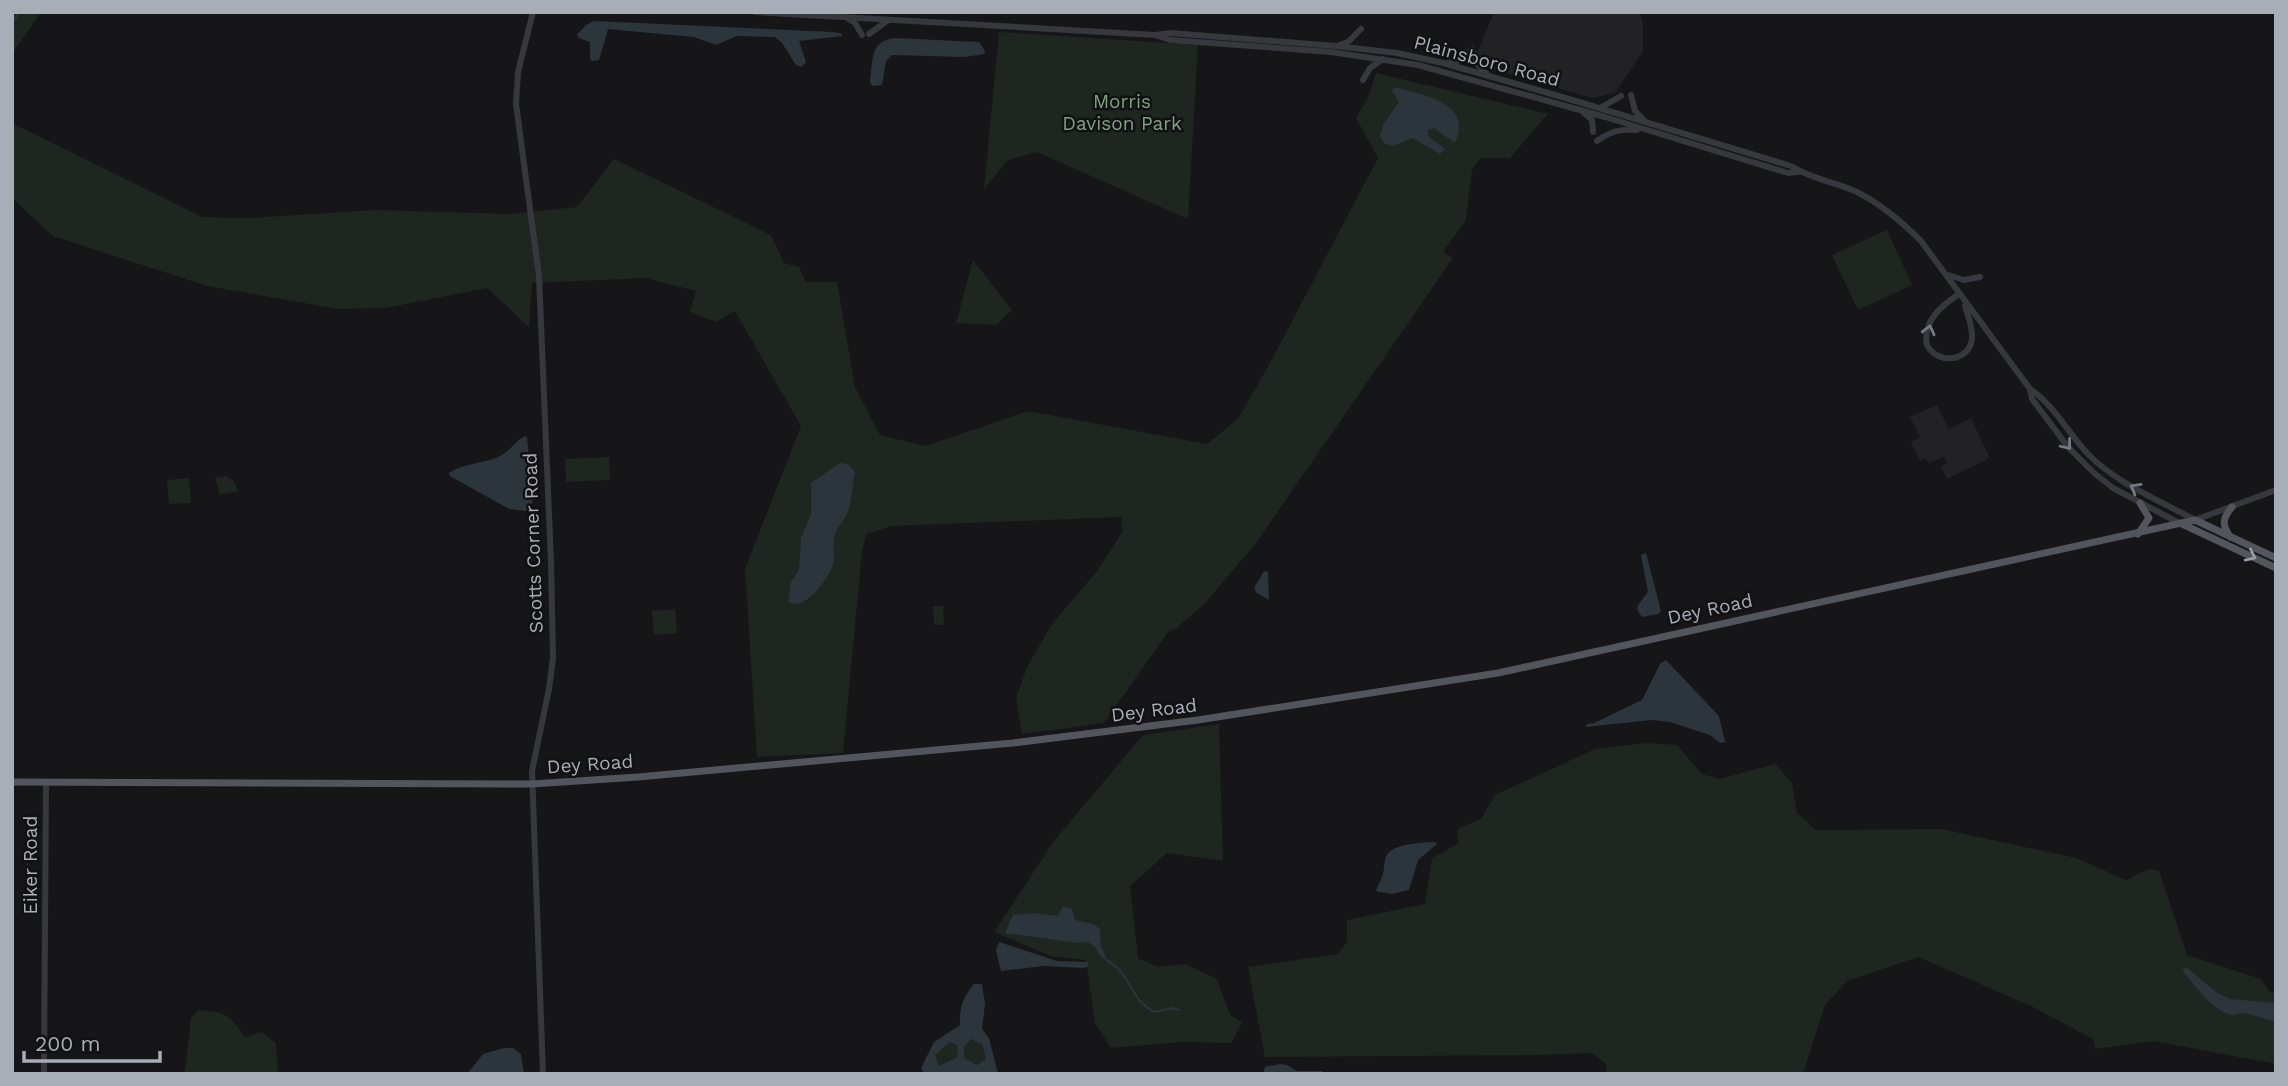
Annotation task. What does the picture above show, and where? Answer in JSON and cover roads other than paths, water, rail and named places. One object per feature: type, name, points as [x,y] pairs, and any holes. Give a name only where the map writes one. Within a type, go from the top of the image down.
[{"type":"main road","points":[[2138,534],[2149,519],[2140,503]]},
{"type":"main road","points":[[2230,537],[2223,524],[2232,507]]},
{"type":"main road","name":"Dey Road","points":[[12,782],[532,784],[652,776],[1004,744],[1198,720],[1498,673],[2195,520]]},
{"type":"main road","points":[[2195,520],[2276,558]]},
{"type":"main road","points":[[2181,524],[2276,568]]},
{"type":"street","name":"Scotts Corner Road","points":[[533,12],[518,72],[516,104],[539,276],[552,657],[549,689],[535,748],[532,784],[543,1074]]},
{"type":"street","name":"Plainsboro Road","points":[[755,12],[845,17],[868,15],[891,20],[1155,36],[1170,40],[1331,52],[1385,59],[1426,67],[1579,110],[1788,173],[1800,172]]},
{"type":"street","points":[[845,17],[866,35],[883,22],[891,20]]},
{"type":"street","points":[[1336,46],[1348,42],[1360,29]]},
{"type":"street","name":"Plainsboro Road","points":[[1155,36],[1170,33],[1397,53],[1600,108],[1791,166],[1800,172],[1858,192],[1883,208],[1921,241],[1959,293]]},
{"type":"street","points":[[1443,64],[1462,60],[1472,50],[1481,70],[1495,78]]},
{"type":"street","points":[[1363,80],[1377,61],[1385,59]]},
{"type":"street","points":[[1631,95],[1635,111],[1651,123]]},
{"type":"street","points":[[1600,108],[1621,96]]},
{"type":"street","points":[[1579,110],[1592,120],[1593,132]]},
{"type":"street","points":[[1597,141],[1609,132],[1620,129],[1653,132]]},
{"type":"street","points":[[1946,275],[1964,280],[1980,277]]},
{"type":"street","points":[[1964,300],[1972,327],[1969,348],[1957,358],[1936,356],[1927,345],[1927,326],[1938,311],[1959,293],[2030,389],[2040,396],[2088,454],[2129,486],[2195,520]]},
{"type":"street","points":[[2030,389],[2032,399],[2068,447],[2113,488],[2181,524]]},
{"type":"street","name":"Dey Road","points":[[2195,520],[2276,490]]},
{"type":"street","name":"Eiker Road","points":[[44,1074],[46,782]]},
{"type":"waterway","points":[[12,24],[19,12]]},
{"type":"waterway","points":[[1103,957],[1121,972],[1147,1008],[1154,1012],[1172,1008],[1179,1010]]},
{"type":"park label","name":"Morris Davison Park","points":[[1122,112]]}]
